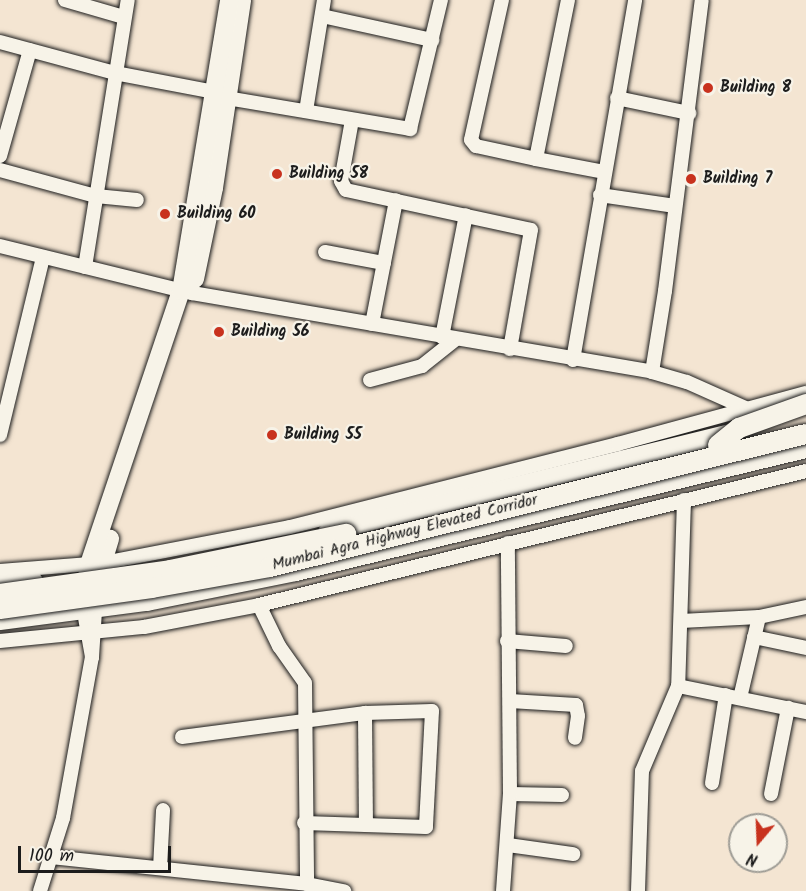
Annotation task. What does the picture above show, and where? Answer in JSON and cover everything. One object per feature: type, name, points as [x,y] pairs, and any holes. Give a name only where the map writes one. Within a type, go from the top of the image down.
[{"type":"highway","points":[[718,445],[739,428],[806,404]]},
{"type":"highway","name":"Mumbai Agra Highway Elevated Corridor","points":[[0,594],[84,584],[238,558],[806,424]]},
{"type":"highway","name":"Mumbai Agra Highway Elevated Corridor","points":[[0,609],[142,590],[270,567],[806,434]]},
{"type":"main road","points":[[89,611],[94,569],[186,292],[214,188],[228,0]]},
{"type":"main road","points":[[221,95],[242,0]]},
{"type":"main road","points":[[0,584],[305,537],[806,414]]},
{"type":"main road","points":[[0,621],[89,611],[297,572],[806,449]]},
{"type":"street","points":[[65,0],[124,16]]},
{"type":"street","points":[[85,267],[128,0]]},
{"type":"street","points":[[306,111],[324,0]]},
{"type":"street","points":[[0,42],[115,73],[352,120],[410,129],[441,0]]},
{"type":"street","points":[[502,0],[471,140],[476,146],[604,172]]},
{"type":"street","points":[[536,159],[568,0]]},
{"type":"street","points":[[573,360],[635,0]]},
{"type":"street","points":[[652,372],[689,113],[702,0]]},
{"type":"street","points":[[322,16],[432,40]]},
{"type":"street","points":[[0,156],[30,50]]},
{"type":"street","points":[[617,98],[689,113]]},
{"type":"street","points":[[352,120],[342,186],[346,190],[527,227],[531,231],[510,349]]},
{"type":"street","points":[[0,170],[96,196],[137,200]]},
{"type":"street","points":[[600,195],[675,206]]},
{"type":"street","points":[[372,324],[396,200]]},
{"type":"street","points":[[370,380],[422,366],[449,338],[466,215]]},
{"type":"street","points":[[0,246],[186,292],[652,372],[687,382],[750,410]]},
{"type":"street","points":[[325,252],[384,263]]},
{"type":"street","points":[[0,435],[43,256]]},
{"type":"street","points":[[0,571],[94,569],[290,527],[750,410],[806,393]]},
{"type":"street","points":[[0,641],[91,633],[259,605],[806,471]]},
{"type":"street","points":[[638,891],[642,771],[678,686],[684,500]]},
{"type":"street","points":[[504,891],[510,794],[508,543]]},
{"type":"street","points":[[259,605],[279,646],[305,683],[304,824],[307,884]]},
{"type":"street","points":[[681,621],[759,617],[806,607]]},
{"type":"street","points":[[40,891],[63,818],[92,657],[89,611]]},
{"type":"street","points":[[740,699],[759,617]]},
{"type":"street","points":[[754,637],[806,648]]},
{"type":"street","points":[[507,641],[566,646]]},
{"type":"street","points":[[678,686],[806,712]]},
{"type":"street","points":[[712,783],[726,695]]},
{"type":"street","points":[[510,701],[576,705],[578,716],[575,738]]},
{"type":"street","points":[[771,794],[788,708]]},
{"type":"street","points":[[182,737],[365,713],[432,711],[426,827],[304,824]]},
{"type":"street","points":[[365,713],[366,825]]},
{"type":"street","points":[[510,794],[562,795]]},
{"type":"street","points":[[160,868],[163,810]]},
{"type":"street","points":[[508,845],[573,854]]},
{"type":"street","points":[[51,857],[307,884],[344,891]]},
{"type":"place","name":"Building 8","points":[[708,88]]},
{"type":"place","name":"Building 58","points":[[277,174]]},
{"type":"place","name":"Building 7","points":[[691,179]]},
{"type":"place","name":"Building 60","points":[[165,214]]},
{"type":"place","name":"Building 56","points":[[219,332]]},
{"type":"place","name":"Building 55","points":[[272,435]]}]
